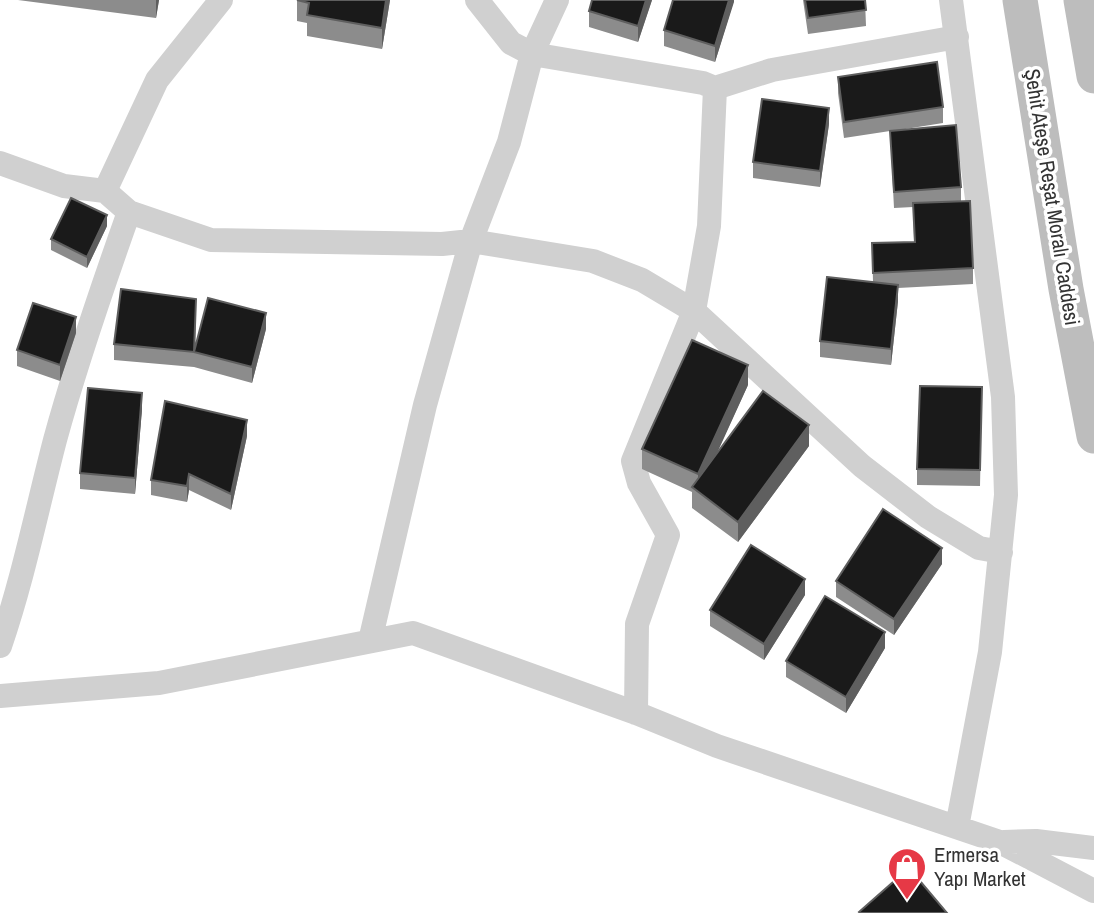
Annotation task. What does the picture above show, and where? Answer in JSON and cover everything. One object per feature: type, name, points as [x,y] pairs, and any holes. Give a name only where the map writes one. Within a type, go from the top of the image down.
[{"type":"main road","name":"Şehit Ateşe Reşat Moralı Caddesi","points":[[1020,0],[1066,289],[1094,436]]},
{"type":"main road","points":[[1081,0],[1094,76]]},
{"type":"street","points":[[105,191],[157,80],[221,0]]},
{"type":"street","points":[[477,0],[511,43],[532,54],[703,83],[715,88],[772,69],[957,37]]},
{"type":"street","points":[[370,642],[425,405],[471,241],[509,142],[532,54],[557,0]]},
{"type":"street","points":[[951,0],[1003,397],[1006,495],[990,652],[957,827]]},
{"type":"street","points":[[636,713],[637,624],[668,535],[639,483],[633,461],[694,311],[709,226],[715,88]]},
{"type":"street","points":[[0,163],[64,186],[105,191],[129,212],[211,240],[442,244],[471,241],[593,261],[642,280],[694,311],[862,466],[928,517],[979,548],[1001,552]]},
{"type":"street","points":[[0,646],[14,606],[55,441],[85,336],[129,212]]},
{"type":"street","points":[[0,696],[159,684],[413,633],[636,713],[717,746],[1000,842],[1094,891]]},
{"type":"street","points":[[1000,842],[1036,841],[1094,848]]},
{"type":"building","points":[[297,0],[386,0],[382,28],[307,15],[309,3]]},
{"type":"building","points":[[592,0],[646,0],[638,26],[589,11]]},
{"type":"building","points":[[673,0],[729,0],[715,46],[664,30]]},
{"type":"building","points":[[805,0],[865,0],[866,10],[808,18]]},
{"type":"building","points":[[937,62],[943,107],[844,122],[838,77]]},
{"type":"building","points":[[762,99],[829,108],[820,171],[753,162]]},
{"type":"building","points":[[956,125],[961,187],[894,192],[890,131]]},
{"type":"building","points":[[71,198],[107,215],[87,257],[51,239]]},
{"type":"building","points":[[970,201],[973,268],[873,273],[872,243],[915,242],[913,203]]},
{"type":"building","points":[[827,277],[898,285],[891,349],[820,341]]},
{"type":"building","points":[[121,289],[196,299],[194,352],[114,344]]},
{"type":"building","points":[[208,298],[266,313],[252,367],[194,352]]},
{"type":"building","points":[[33,303],[76,317],[60,365],[17,350]]},
{"type":"building","points":[[692,340],[748,365],[698,474],[642,449]]},
{"type":"building","points":[[920,386],[982,387],[980,470],[917,469]]},
{"type":"building","points":[[88,388],[142,393],[135,478],[80,473]]},
{"type":"building","points":[[763,391],[809,425],[738,522],[692,487]]},
{"type":"building","points":[[165,401],[247,420],[231,494],[189,474],[187,486],[151,480]]},
{"type":"building","points":[[883,509],[942,548],[894,619],[836,581]]},
{"type":"building","points":[[751,545],[805,579],[764,644],[710,610]]},
{"type":"building","points":[[825,596],[885,632],[846,697],[786,661]]},
{"type":"building","points":[[909,868],[947,913],[859,912]]},
{"type":"place","name":"Ermersa Yapı Market","points":[[907,901]]}]
